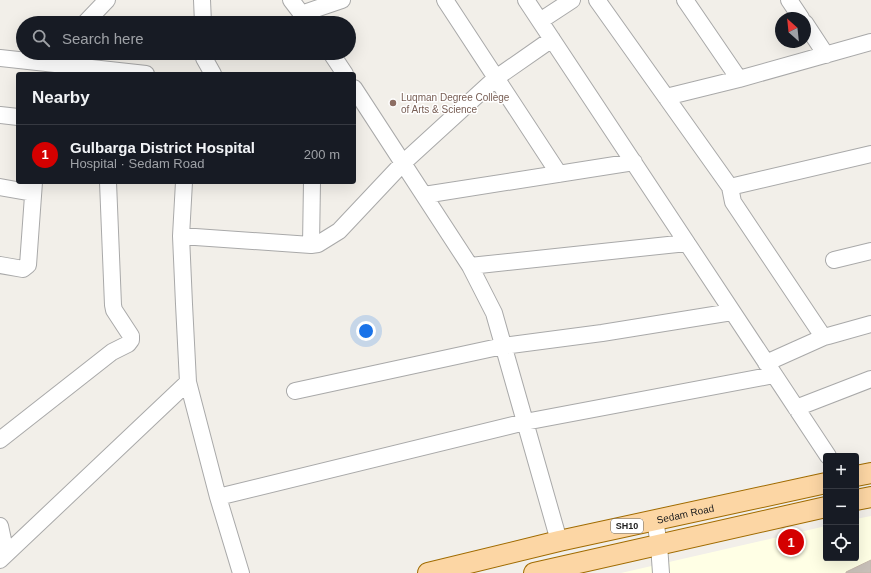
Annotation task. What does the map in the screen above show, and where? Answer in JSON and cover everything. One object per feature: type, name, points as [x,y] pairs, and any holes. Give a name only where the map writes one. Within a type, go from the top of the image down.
[{"type":"main road","points":[[859,475],[871,473]]},
{"type":"main road","name":"Sedam Road","points":[[428,573],[559,541],[823,484]]},
{"type":"main road","points":[[859,499],[871,497]]},
{"type":"main road","name":"SH10","points":[[534,573],[823,508]]},
{"type":"street","points":[[91,16],[106,0]]},
{"type":"street","points":[[202,0],[203,16]]},
{"type":"street","points":[[291,0],[303,16]]},
{"type":"street","points":[[309,16],[342,0]]},
{"type":"street","points":[[445,0],[559,174]]},
{"type":"street","points":[[526,0],[826,453]]},
{"type":"street","points":[[540,21],[572,0]]},
{"type":"street","points":[[597,0],[730,186],[733,202],[824,337]]},
{"type":"street","points":[[685,0],[739,79]]},
{"type":"street","points":[[789,0],[797,12]]},
{"type":"street","points":[[811,32],[826,55]]},
{"type":"street","points":[[181,236],[311,245],[318,244],[339,231],[403,163],[496,78],[552,39]]},
{"type":"street","points":[[666,97],[739,79],[871,42]]},
{"type":"street","points":[[0,58],[16,60]]},
{"type":"street","points":[[20,60],[110,72]]},
{"type":"street","points":[[205,60],[212,72]]},
{"type":"street","points":[[336,60],[344,72]]},
{"type":"street","points":[[356,91],[470,266],[494,313],[559,541]]},
{"type":"street","points":[[0,115],[16,117]]},
{"type":"street","points":[[730,186],[871,154]]},
{"type":"street","points":[[424,195],[634,162]]},
{"type":"street","points":[[0,440],[107,356],[128,344],[131,340],[131,336],[114,310],[113,305],[108,184]]},
{"type":"street","points":[[184,184],[181,236],[188,382],[218,496],[241,573]]},
{"type":"street","points":[[311,245],[312,184]]},
{"type":"street","points":[[0,187],[34,187],[28,265],[23,269],[0,265]]},
{"type":"street","points":[[470,266],[687,243]]},
{"type":"street","points":[[834,260],[871,251]]},
{"type":"street","points":[[296,392],[503,346],[602,333],[732,312]]},
{"type":"street","points":[[218,496],[525,422],[770,369],[824,337],[871,324]]},
{"type":"street","points":[[796,408],[871,379]]},
{"type":"street","points":[[3,557],[188,382]]},
{"type":"street","points":[[655,520],[659,544],[661,573]]},
{"type":"street","points":[[0,526],[3,557]]},
{"type":"shaded area","points":[[871,516],[871,573],[621,573],[823,527],[823,561],[859,561],[859,518]]},
{"type":"building","points":[[871,560],[871,573],[846,573],[846,572]]},
{"type":"place","name":"Luqman Degree College of Arts & Science","points":[[393,103]]},
{"type":"place","name":"Gulbarga District Hospital","points":[[791,542]]}]
